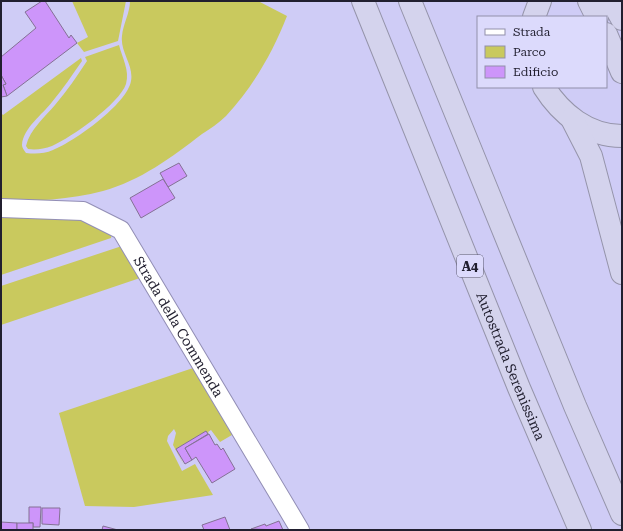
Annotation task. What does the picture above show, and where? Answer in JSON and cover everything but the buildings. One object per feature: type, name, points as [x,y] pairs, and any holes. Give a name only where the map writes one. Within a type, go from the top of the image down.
[{"type":"highway","name":"Autostrada Serenissima","points":[[363,1],[519,388],[580,530]]},
{"type":"highway","points":[[410,1],[575,406],[622,514]]},
{"type":"highway","points":[[524,1],[528,16]]},
{"type":"highway","points":[[534,16],[540,1]]},
{"type":"highway","points":[[589,1],[596,16]]},
{"type":"highway","points":[[612,1],[622,19]]},
{"type":"highway","points":[[607,36],[622,72]]},
{"type":"highway","points":[[545,88],[554,103],[572,119],[593,130],[622,136]]},
{"type":"highway","points":[[572,119],[591,156],[622,273]]},
{"type":"street","name":"Strada della Commenda","points":[[1,208],[83,211],[121,230],[300,530]]},
{"type":"green space","points":[[72,1],[126,1],[118,41],[84,52],[77,43],[88,37]]},
{"type":"green space","points":[[130,1],[258,1],[287,16],[269,56],[236,105],[217,123],[143,175],[117,187],[91,194],[27,201],[1,201],[1,113],[3,115],[81,58],[82,61],[60,92],[26,133],[23,139],[22,147],[26,153],[33,154],[50,151],[74,139],[99,121],[120,100],[131,81],[131,69],[122,42]]},
{"type":"green space","points":[[119,45],[127,74],[126,84],[122,92],[105,110],[61,142],[46,148],[28,149],[26,146],[31,134],[72,83],[87,61],[85,57]]},
{"type":"green space","points":[[1,216],[68,216],[112,232],[111,238],[1,275]]},
{"type":"green space","points":[[125,245],[143,277],[1,325],[1,286]]},
{"type":"green space","points":[[199,366],[237,432],[220,442],[211,430],[208,432],[209,434],[206,432],[176,449],[184,465],[173,445],[176,433],[174,429],[168,436],[167,441],[182,471],[195,464],[213,495],[134,507],[85,506],[59,413]]}]
